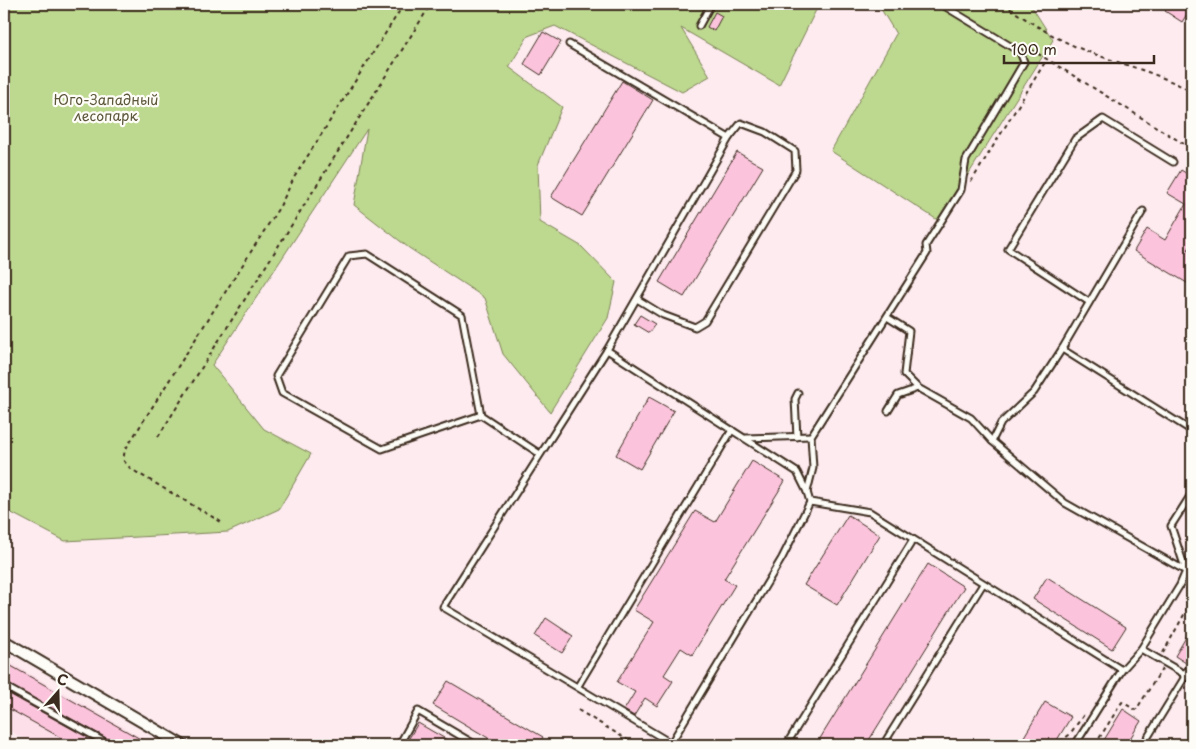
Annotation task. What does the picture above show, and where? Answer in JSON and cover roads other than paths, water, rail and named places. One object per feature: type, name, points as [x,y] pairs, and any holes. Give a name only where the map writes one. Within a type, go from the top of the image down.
[{"type":"street","points":[[4,641],[182,745]]},
{"type":"lane","points":[[698,26],[711,4]]},
{"type":"lane","points":[[807,492],[813,468],[812,436],[927,253],[926,245],[961,190],[966,160],[1024,62],[1020,52],[940,4]]},
{"type":"lane","points":[[569,44],[729,138]]},
{"type":"lane","points":[[1089,302],[1008,249],[1075,140],[1103,119],[1173,162]]},
{"type":"lane","points":[[607,350],[797,472],[810,502],[782,558],[672,744],[578,686],[443,607],[607,350],[729,138],[741,123],[764,132],[796,151],[796,170],[705,321],[695,327],[685,325],[637,299]]},
{"type":"lane","points":[[992,441],[1001,423],[1034,392],[1062,349],[1143,212]]},
{"type":"lane","points":[[481,414],[382,450],[282,393],[276,376],[349,256],[368,254],[462,315],[481,414],[540,454]]},
{"type":"lane","points":[[887,317],[910,331],[904,374],[918,388],[971,418],[992,441],[1065,503],[1192,573]]},
{"type":"lane","points":[[1062,349],[1192,431]]},
{"type":"lane","points":[[888,412],[898,395],[918,388]]},
{"type":"lane","points":[[797,436],[795,399],[798,393]]},
{"type":"lane","points":[[578,686],[732,430]]},
{"type":"lane","points":[[745,438],[812,436]]},
{"type":"lane","points":[[1075,745],[1122,670],[1141,649],[1180,586],[1186,571],[1171,526],[1192,493]]},
{"type":"lane","points":[[810,502],[870,512],[1122,670]]},
{"type":"lane","points":[[786,745],[913,540]]},
{"type":"lane","points":[[883,745],[983,584]]},
{"type":"lane","points":[[1141,649],[1159,660],[1189,672],[1143,745]]},
{"type":"lane","points":[[4,686],[110,745]]},
{"type":"lane","points":[[399,745],[418,711],[476,745]]},
{"type":"park label","name":"Юго-Западный лесопарк","points":[[106,108]]}]
